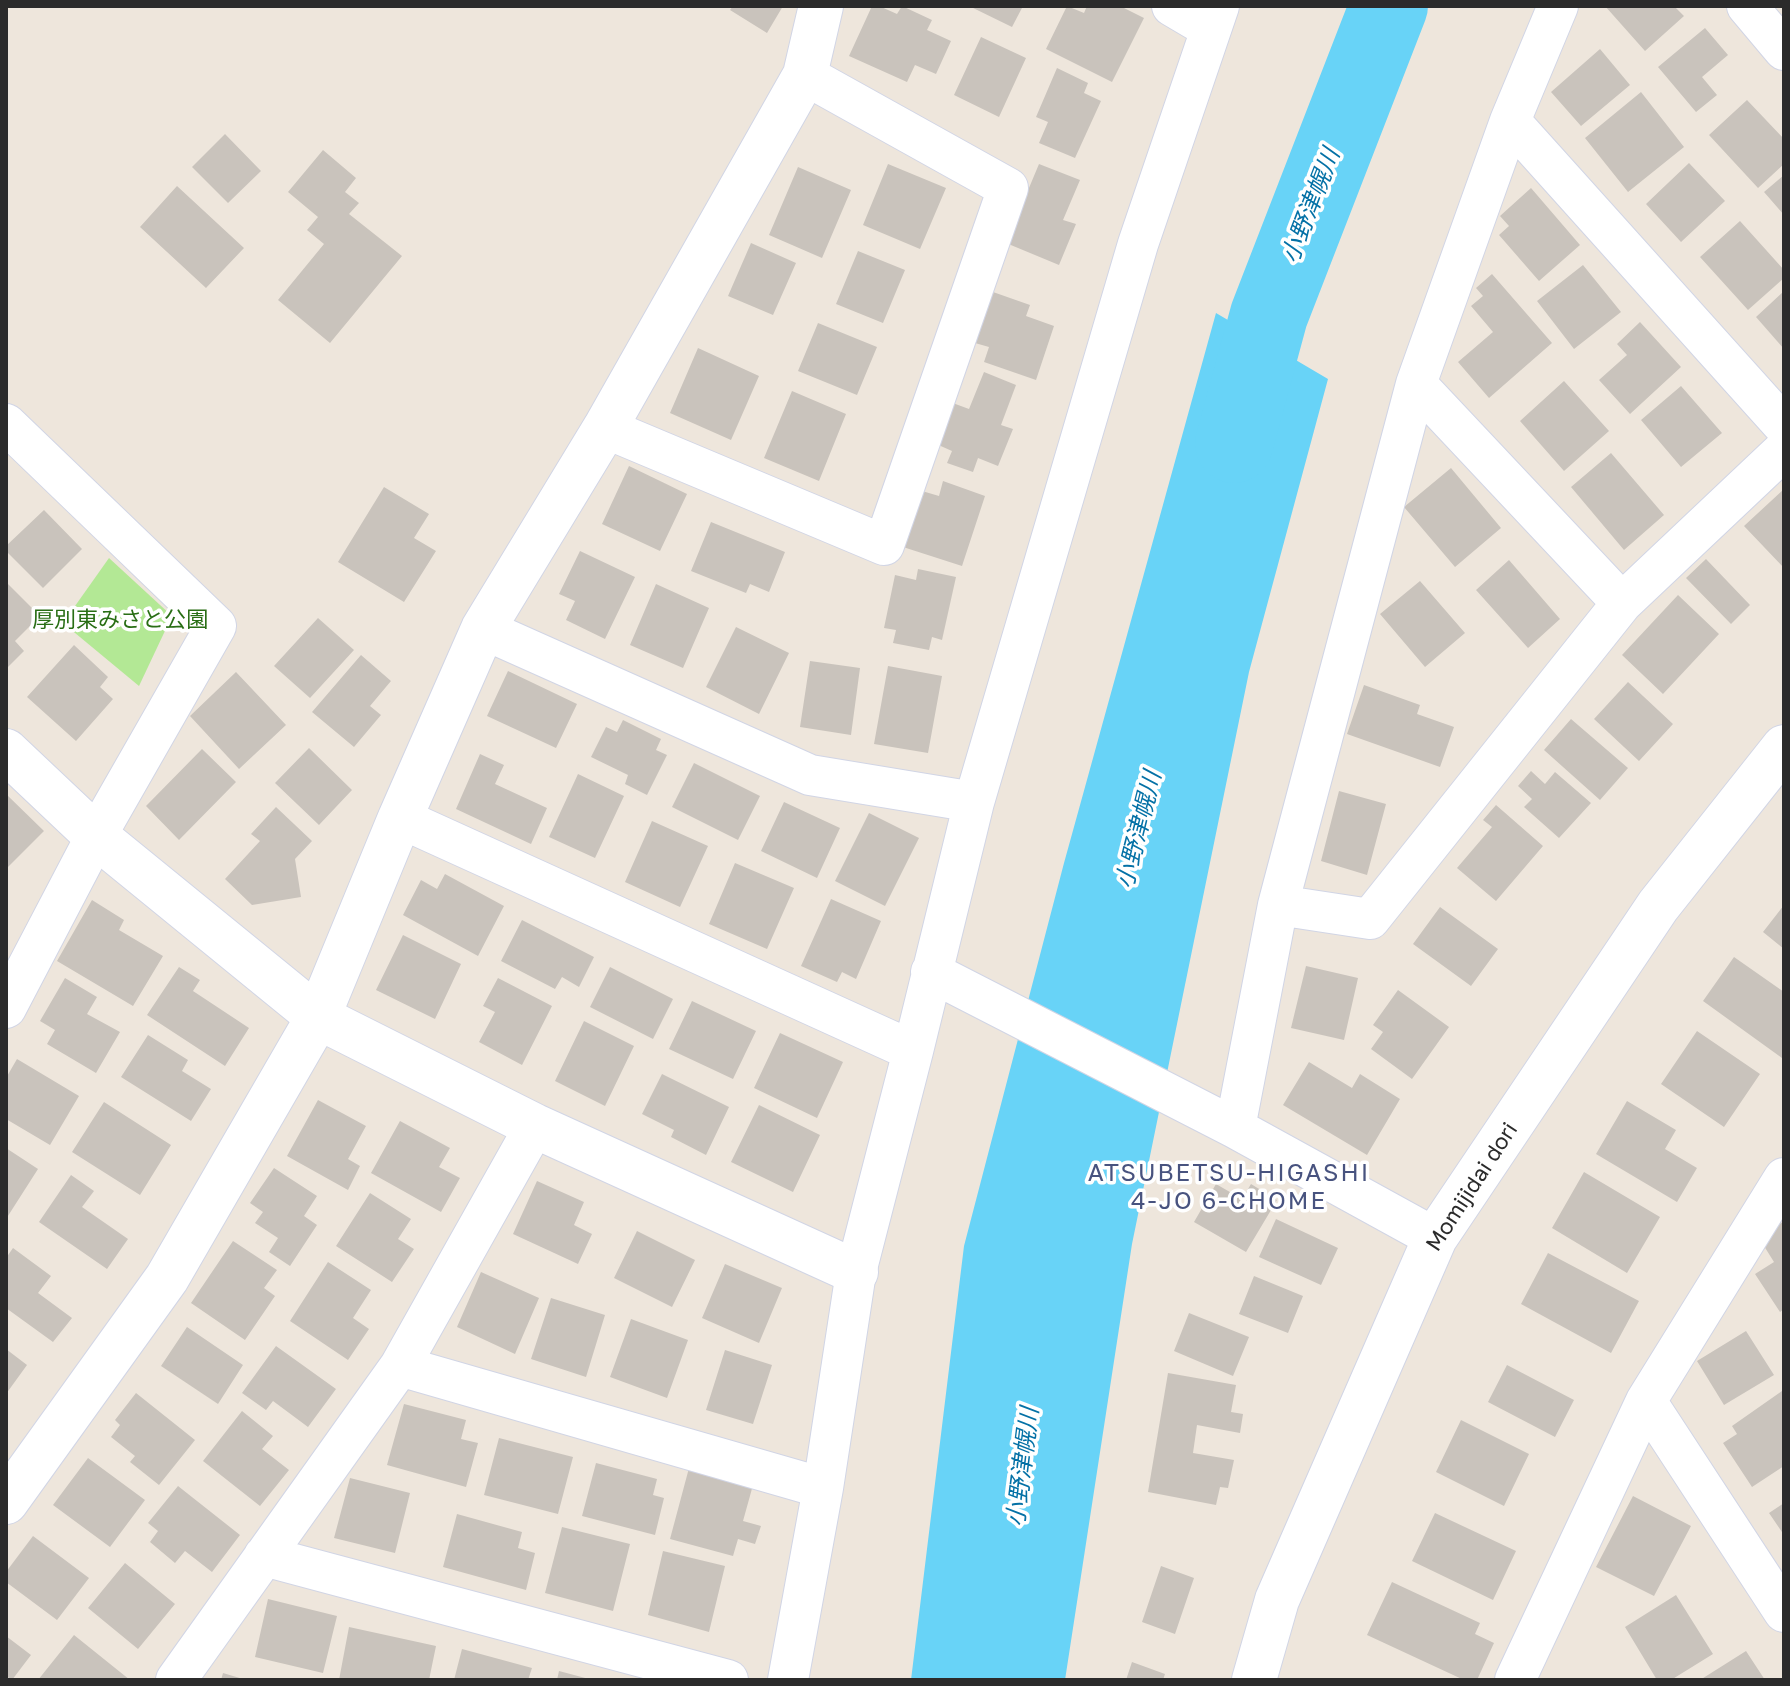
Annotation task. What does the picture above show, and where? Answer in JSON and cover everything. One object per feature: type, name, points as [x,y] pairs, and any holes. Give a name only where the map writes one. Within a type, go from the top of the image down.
[{"type":"street","points":[[6,1502],[167,1278],[318,1017],[400,818],[483,629],[605,428],[805,75],[821,6]]},
{"type":"street","points":[[788,1680],[823,1488],[856,1272],[974,802],[1138,244],[1215,17],[1172,6]]},
{"type":"street","points":[[1235,1128],[1278,905],[1416,384],[1510,121],[1558,6]]},
{"type":"street","points":[[1747,6],[1784,50]]},
{"type":"street","points":[[605,428],[884,545],[1008,188],[805,75]]},
{"type":"street","points":[[1510,121],[1784,426]]},
{"type":"street","points":[[1416,384],[1622,603]]},
{"type":"street","points":[[6,424],[216,626],[96,836],[6,1008]]},
{"type":"street","points":[[1278,905],[1370,919],[1622,603],[1784,450]]},
{"type":"street","points":[[483,629],[810,775],[974,802]]},
{"type":"street","name":"Momijidai dori","points":[[1254,1680],[1277,1600],[1435,1238],[1658,906],[1784,747]]},
{"type":"street","points":[[6,751],[96,836],[318,1017],[535,1126],[856,1272]]},
{"type":"street","points":[[400,818],[913,1051]]},
{"type":"street","points":[[931,972],[1235,1128],[1435,1238]]},
{"type":"street","points":[[176,1680],[400,1366],[535,1126]]},
{"type":"street","points":[[1515,1680],[1646,1401],[1784,1178]]},
{"type":"street","points":[[400,1366],[823,1488]]},
{"type":"street","points":[[1646,1401],[1784,1612]]},
{"type":"street","points":[[264,1556],[728,1680]]},
{"type":"green space","name":"厚別東みさと公園","points":[[109,558],[172,616],[139,686],[63,623]]},
{"type":"water","points":[[1216,313],[1328,379],[1249,672],[1132,1244],[1065,1680],[911,1680],[964,1246],[1064,863]]},
{"type":"building","points":[[733,6],[783,6],[767,33],[730,10]]},
{"type":"building","points":[[872,6],[897,14],[902,6],[932,20],[927,30],[951,41],[936,74],[915,65],[907,82],[849,56]]},
{"type":"building","points":[[969,6],[1023,6],[1012,27]]},
{"type":"building","points":[[1067,6],[1084,13],[1087,6],[1120,6],[1144,18],[1112,82],[1046,49]]},
{"type":"building","points":[[1605,6],[1674,6],[1684,16],[1645,51]]},
{"type":"building","points":[[1705,28],[1728,55],[1702,77],[1717,95],[1696,112],[1658,67]]},
{"type":"building","points":[[981,37],[1026,58],[999,117],[954,95]]},
{"type":"building","points":[[1600,49],[1630,85],[1581,126],[1551,92]]},
{"type":"building","points":[[1057,68],[1088,83],[1084,93],[1101,101],[1075,158],[1039,143],[1048,122],[1036,117]]},
{"type":"building","points":[[1641,92],[1684,147],[1628,192],[1585,138]]},
{"type":"building","points":[[1747,100],[1784,139],[1784,164],[1758,188],[1709,135]]},
{"type":"building","points":[[225,134],[261,171],[228,203],[192,167]]},
{"type":"building","points":[[323,150],[356,178],[345,192],[359,203],[349,214],[402,256],[330,343],[278,300],[324,244],[307,230],[318,217],[288,192]]},
{"type":"building","points":[[1689,163],[1725,201],[1681,242],[1646,204]]},
{"type":"building","points":[[888,164],[946,188],[920,249],[863,225]]},
{"type":"building","points":[[1039,164],[1080,180],[1063,220],[1076,224],[1059,265],[1006,243]]},
{"type":"building","points":[[798,167],[851,190],[822,258],[769,235]]},
{"type":"building","points":[[1784,175],[1784,215],[1764,192]]},
{"type":"building","points":[[177,186],[244,248],[206,288],[140,227]]},
{"type":"building","points":[[1531,188],[1580,245],[1539,281],[1499,235],[1509,226],[1500,216]]},
{"type":"building","points":[[1740,221],[1784,270],[1784,278],[1748,310],[1700,257]]},
{"type":"building","points":[[751,243],[796,263],[773,315],[728,296]]},
{"type":"building","points":[[858,251],[905,270],[883,323],[836,304]]},
{"type":"building","points":[[1583,265],[1621,312],[1574,349],[1537,301]]},
{"type":"building","points":[[1492,274],[1552,343],[1489,398],[1458,362],[1493,332],[1471,306],[1483,296],[1476,288]]},
{"type":"building","points":[[1784,291],[1784,349],[1756,317]]},
{"type":"building","points":[[993,292],[1030,305],[1026,316],[1054,326],[1036,380],[984,362],[989,347],[975,343]]},
{"type":"building","points":[[1640,322],[1681,367],[1630,414],[1599,380],[1627,355],[1617,344]]},
{"type":"building","points":[[818,323],[877,347],[857,395],[798,371]]},
{"type":"building","points":[[698,348],[759,376],[731,440],[670,413]]},
{"type":"building","points":[[984,372],[1016,385],[1001,425],[1013,429],[998,466],[978,458],[973,472],[947,463],[952,451],[934,443],[950,402],[969,409]]},
{"type":"building","points":[[1564,381],[1609,431],[1564,471],[1520,421]]},
{"type":"building","points":[[1681,386],[1722,433],[1681,467],[1641,420]]},
{"type":"building","points":[[792,391],[846,414],[819,481],[764,458]]},
{"type":"building","points":[[1611,453],[1664,515],[1624,550],[1571,487]]},
{"type":"building","points":[[629,466],[687,494],[660,551],[602,524]]},
{"type":"building","points":[[1451,468],[1501,528],[1455,567],[1404,507]]},
{"type":"building","points":[[943,481],[985,496],[962,566],[903,547],[922,491],[939,496]]},
{"type":"building","points":[[384,487],[429,514],[414,538],[436,551],[404,602],[338,562]]},
{"type":"building","points":[[1784,489],[1784,568],[1744,526]]},
{"type":"building","points":[[44,510],[82,549],[43,588],[6,551],[6,546]]},
{"type":"building","points":[[711,522],[785,552],[769,592],[750,584],[746,593],[691,571]]},
{"type":"building","points":[[580,551],[635,577],[605,639],[566,620],[575,601],[559,594]]},
{"type":"building","points":[[1706,559],[1750,605],[1731,624],[1686,578]]},
{"type":"building","points":[[1509,560],[1560,619],[1528,648],[1476,590]]},
{"type":"building","points":[[918,569],[956,577],[942,640],[932,637],[929,650],[893,643],[896,630],[884,628],[895,575],[916,580]]},
{"type":"building","points":[[1420,581],[1465,633],[1425,667],[1380,614]]},
{"type":"building","points":[[6,582],[40,616],[15,641],[24,651],[6,669]]},
{"type":"building","points":[[656,584],[709,608],[683,668],[630,645]]},
{"type":"building","points":[[1678,595],[1719,634],[1663,694],[1622,655]]},
{"type":"building","points":[[318,618],[354,650],[310,698],[274,666]]},
{"type":"building","points":[[736,627],[789,653],[759,714],[706,687]]},
{"type":"building","points":[[74,645],[108,677],[100,687],[113,699],[76,741],[27,697]]},
{"type":"building","points":[[361,655],[391,681],[370,706],[381,715],[354,747],[312,712]]},
{"type":"building","points":[[810,661],[860,668],[851,735],[800,727]]},
{"type":"building","points":[[888,666],[942,676],[928,753],[874,744]]},
{"type":"building","points":[[508,671],[577,704],[556,748],[487,716]]},
{"type":"building","points":[[236,672],[286,725],[239,769],[190,716]]},
{"type":"building","points":[[1628,682],[1673,724],[1639,761],[1594,719]]},
{"type":"building","points":[[1364,685],[1420,705],[1417,714],[1454,727],[1440,767],[1347,734]]},
{"type":"building","points":[[1571,719],[1628,768],[1600,800],[1544,750]]},
{"type":"building","points":[[623,720],[661,739],[656,750],[667,755],[647,795],[625,784],[628,775],[591,757],[606,727],[617,732]]},
{"type":"building","points":[[309,748],[352,790],[319,825],[275,783]]},
{"type":"building","points":[[202,749],[236,782],[179,840],[146,806]]},
{"type":"building","points":[[480,754],[504,765],[495,784],[547,808],[531,844],[456,809]]},
{"type":"building","points":[[694,763],[760,796],[738,840],[672,807]]},
{"type":"building","points":[[1531,771],[1545,784],[1555,772],[1591,803],[1559,838],[1524,807],[1532,799],[1518,786]]},
{"type":"building","points":[[578,774],[624,796],[595,858],[549,837]]},
{"type":"building","points":[[1339,791],[1386,804],[1367,875],[1321,861]]},
{"type":"building","points":[[6,794],[44,831],[6,869]]},
{"type":"building","points":[[784,802],[840,828],[817,878],[761,851]]},
{"type":"building","points":[[1496,805],[1543,846],[1496,901],[1457,868],[1492,827],[1483,820]]},
{"type":"building","points":[[276,807],[312,841],[295,859],[301,897],[252,905],[225,879],[260,841],[251,834]]},
{"type":"building","points":[[869,813],[919,838],[885,906],[835,881]]},
{"type":"building","points":[[652,821],[708,846],[680,907],[625,882]]},
{"type":"building","points":[[735,863],[794,888],[767,949],[709,924]]},
{"type":"building","points":[[445,874],[504,906],[478,956],[403,915],[421,880],[437,889]]},
{"type":"building","points":[[831,899],[881,921],[856,979],[842,972],[837,982],[801,966]]},
{"type":"building","points":[[92,900],[124,920],[119,930],[163,956],[133,1006],[57,961]]},
{"type":"building","points":[[1784,905],[1784,949],[1763,932]]},
{"type":"building","points":[[1440,907],[1498,949],[1471,986],[1413,944]]},
{"type":"building","points":[[522,920],[594,957],[579,987],[562,977],[555,989],[501,961]]},
{"type":"building","points":[[403,935],[461,964],[435,1019],[376,990]]},
{"type":"building","points":[[1734,957],[1784,992],[1782,1058],[1703,1001]]},
{"type":"building","points":[[1306,966],[1358,978],[1344,1040],[1291,1028]]},
{"type":"building","points":[[179,967],[200,980],[193,991],[249,1028],[225,1066],[147,1015]]},
{"type":"building","points":[[610,967],[673,999],[653,1039],[590,1007]]},
{"type":"building","points":[[65,978],[97,997],[87,1014],[120,1032],[96,1073],[47,1044],[55,1030],[40,1021]]},
{"type":"building","points":[[498,978],[552,1006],[522,1065],[479,1042],[495,1012],[483,1006]]},
{"type":"building","points":[[1398,990],[1449,1027],[1412,1079],[1371,1049],[1383,1032],[1373,1025]]},
{"type":"building","points":[[692,1001],[756,1031],[733,1079],[669,1049]]},
{"type":"building","points":[[584,1021],[634,1046],[605,1106],[555,1081]]},
{"type":"building","points":[[1697,1031],[1760,1074],[1724,1127],[1661,1084]]},
{"type":"building","points":[[780,1033],[843,1062],[817,1118],[754,1088]]},
{"type":"building","points":[[148,1035],[188,1060],[182,1071],[211,1089],[191,1121],[121,1077]]},
{"type":"building","points":[[17,1059],[79,1096],[50,1145],[6,1119],[6,1078]]},
{"type":"building","points":[[1309,1062],[1352,1088],[1360,1074],[1400,1099],[1367,1155],[1283,1105]]},
{"type":"building","points":[[662,1074],[729,1107],[706,1155],[671,1137],[674,1130],[642,1114]]},
{"type":"building","points":[[318,1100],[366,1126],[348,1159],[360,1166],[348,1190],[287,1156]]},
{"type":"building","points":[[1627,1101],[1676,1130],[1665,1149],[1697,1168],[1677,1202],[1596,1154]]},
{"type":"building","points":[[104,1102],[171,1145],[140,1195],[72,1152]]},
{"type":"building","points":[[759,1105],[820,1135],[793,1192],[731,1162]]},
{"type":"building","points":[[400,1121],[450,1148],[439,1167],[460,1178],[441,1212],[371,1173]]},
{"type":"building","points":[[6,1148],[38,1169],[6,1219]]},
{"type":"building","points":[[274,1168],[317,1196],[304,1216],[317,1225],[290,1266],[269,1252],[278,1238],[255,1223],[263,1212],[250,1203]]},
{"type":"building","points":[[1584,1172],[1660,1217],[1627,1273],[1552,1228]]},
{"type":"building","points":[[71,1175],[94,1191],[82,1207],[128,1239],[107,1269],[39,1222]]},
{"type":"building","points":[[537,1181],[584,1202],[574,1225],[592,1234],[578,1264],[513,1234]]},
{"type":"building","points":[[1216,1184],[1242,1199],[1251,1184],[1277,1200],[1246,1252],[1194,1222]]},
{"type":"building","points":[[370,1193],[411,1219],[398,1239],[414,1249],[392,1282],[336,1246]]},
{"type":"building","points":[[1276,1219],[1338,1248],[1321,1285],[1259,1257]]},
{"type":"building","points":[[1784,1221],[1784,1309],[1780,1312],[1755,1274],[1774,1262],[1759,1238]]},
{"type":"building","points":[[637,1231],[695,1260],[672,1307],[614,1278]]},
{"type":"building","points":[[233,1241],[277,1270],[264,1288],[275,1296],[245,1340],[191,1303]]},
{"type":"building","points":[[13,1248],[51,1276],[38,1293],[72,1318],[53,1342],[6,1308],[6,1258]]},
{"type":"building","points":[[1548,1253],[1639,1301],[1611,1353],[1521,1304]]},
{"type":"building","points":[[328,1262],[371,1290],[353,1318],[369,1329],[348,1360],[290,1321]]},
{"type":"building","points":[[725,1264],[782,1288],[759,1343],[702,1318]]},
{"type":"building","points":[[481,1272],[539,1298],[515,1354],[457,1327]]},
{"type":"building","points":[[1254,1276],[1303,1296],[1288,1333],[1239,1314]]},
{"type":"building","points":[[551,1298],[605,1315],[586,1377],[531,1359]]},
{"type":"building","points":[[1189,1313],[1249,1337],[1233,1376],[1174,1351]]},
{"type":"building","points":[[631,1319],[688,1340],[667,1398],[610,1377]]},
{"type":"building","points":[[187,1327],[243,1365],[218,1404],[161,1366]]},
{"type":"building","points":[[1746,1331],[1774,1375],[1724,1405],[1697,1361]]},
{"type":"building","points":[[276,1346],[336,1389],[308,1427],[273,1401],[266,1410],[242,1393]]},
{"type":"building","points":[[6,1349],[27,1365],[6,1394]]},
{"type":"building","points":[[725,1350],[772,1365],[753,1424],[706,1410]]},
{"type":"building","points":[[1507,1365],[1574,1400],[1555,1437],[1488,1402]]},
{"type":"building","points":[[1168,1373],[1236,1385],[1231,1412],[1243,1414],[1240,1433],[1197,1425],[1193,1453],[1234,1460],[1228,1488],[1220,1487],[1216,1505],[1148,1492]]},
{"type":"building","points":[[1782,1391],[1784,1466],[1752,1487],[1723,1443],[1737,1434],[1732,1426]]},
{"type":"building","points":[[136,1393],[195,1440],[159,1485],[130,1462],[135,1456],[111,1437],[120,1425],[115,1420]]},
{"type":"building","points":[[404,1404],[466,1420],[461,1439],[478,1443],[466,1487],[387,1465]]},
{"type":"building","points":[[242,1411],[273,1436],[262,1449],[289,1470],[260,1506],[203,1461]]},
{"type":"building","points":[[1461,1420],[1529,1454],[1504,1506],[1436,1472]]},
{"type":"building","points":[[499,1438],[573,1457],[558,1514],[484,1495]]},
{"type":"building","points":[[88,1458],[145,1500],[110,1547],[53,1505]]},
{"type":"building","points":[[596,1463],[657,1479],[653,1495],[664,1498],[655,1535],[582,1516]]},
{"type":"building","points":[[689,1468],[753,1485],[743,1521],[761,1526],[755,1544],[738,1539],[733,1556],[670,1539]]},
{"type":"building","points":[[350,1478],[410,1493],[395,1553],[334,1538]]},
{"type":"building","points":[[178,1486],[240,1535],[212,1572],[185,1551],[175,1563],[150,1542],[158,1531],[148,1523]]},
{"type":"building","points":[[1633,1496],[1691,1526],[1654,1596],[1596,1567]]},
{"type":"building","points":[[1784,1503],[1784,1535],[1769,1513]]},
{"type":"building","points":[[1435,1513],[1516,1551],[1493,1600],[1412,1561]]},
{"type":"building","points":[[457,1514],[522,1532],[518,1548],[535,1553],[526,1590],[443,1567]]},
{"type":"building","points":[[562,1527],[630,1544],[613,1611],[545,1593]]},
{"type":"building","points":[[33,1536],[89,1578],[57,1620],[6,1582],[6,1572]]},
{"type":"building","points":[[663,1551],[725,1566],[709,1632],[648,1615]]},
{"type":"building","points":[[125,1563],[175,1604],[138,1649],[88,1608]]},
{"type":"building","points":[[1161,1566],[1194,1578],[1175,1634],[1142,1622]]},
{"type":"building","points":[[1392,1582],[1480,1623],[1475,1634],[1494,1643],[1477,1680],[1464,1680],[1367,1635]]},
{"type":"building","points":[[1676,1595],[1713,1654],[1671,1680],[1657,1680],[1625,1627]]},
{"type":"building","points":[[268,1599],[337,1616],[323,1673],[255,1657]]},
{"type":"building","points":[[349,1627],[436,1646],[429,1680],[339,1680]]},
{"type":"building","points":[[74,1635],[130,1680],[38,1680]]},
{"type":"building","points":[[6,1636],[31,1655],[12,1680],[6,1676]]},
{"type":"building","points":[[462,1649],[532,1668],[528,1680],[454,1680]]},
{"type":"building","points":[[1746,1651],[1765,1680],[1700,1680]]},
{"type":"building","points":[[1132,1662],[1165,1674],[1163,1680],[1126,1680]]},
{"type":"building","points":[[559,1671],[589,1679],[589,1680],[557,1680]]},
{"type":"building","points":[[223,1673],[243,1679],[243,1680],[221,1680]]},
{"type":"waterway","name":"小野津幌川","points":[[1234,444],[1269,315],[1389,6]]},
{"type":"district","name":"ATSUBETSU-HIGASHI 4-JO 6-CHOME","points":[[1229,1187]]}]
